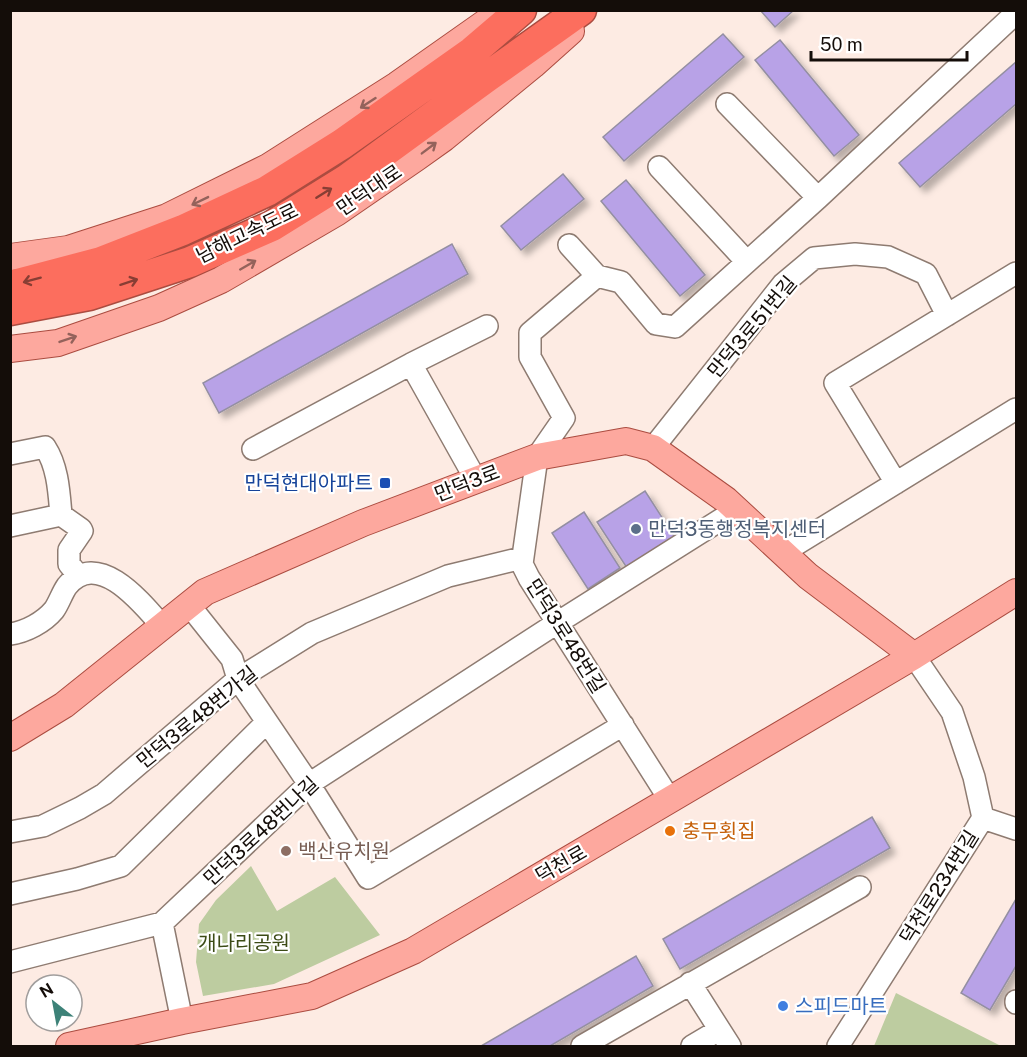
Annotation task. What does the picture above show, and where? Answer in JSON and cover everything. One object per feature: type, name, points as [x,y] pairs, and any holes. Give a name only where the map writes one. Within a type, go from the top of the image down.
[{"type":"highway","name":"남해고속도로","points":[[10,285],[101,262],[183,230],[267,190],[342,144],[472,52],[521,10]]},
{"type":"highway","name":"남해고속도로","points":[[10,310],[89,295],[190,262],[272,226],[346,180],[581,10]]},
{"type":"main road","points":[[10,257],[68,249],[167,217],[268,167],[397,85],[502,10]]},
{"type":"main road","name":"만덕대로","points":[[10,349],[58,343],[159,308],[221,280],[336,213],[444,138],[595,10]]},
{"type":"main road","name":"만덕3로","points":[[10,738],[64,705],[205,592],[342,532],[537,457],[626,441],[653,448],[726,501],[808,576],[914,656]]},
{"type":"main road","name":"덕천로","points":[[69,1047],[312,996],[413,951],[914,656],[1017,592]]},
{"type":"street","points":[[569,245],[597,276],[621,282],[656,324],[675,327],[819,198],[1017,13]]},
{"type":"street","points":[[727,104],[819,198]]},
{"type":"street","points":[[659,168],[747,262]]},
{"type":"street","name":"만덕3로51번길","points":[[653,448],[783,284],[814,258],[855,254],[888,257],[926,274],[947,315]]},
{"type":"street","points":[[896,483],[835,383],[1017,273]]},
{"type":"street","points":[[537,457],[564,418],[530,357],[530,333],[597,276]]},
{"type":"street","points":[[253,449],[486,326]]},
{"type":"street","points":[[411,364],[476,480]]},
{"type":"street","points":[[782,553],[1017,409]]},
{"type":"street","points":[[10,454],[45,447],[52,458],[62,515],[82,530],[69,549],[69,564],[78,575]]},
{"type":"street","name":"만덕3로48번길","points":[[537,457],[522,564],[670,800]]},
{"type":"street","name":"만덕3로48번나길","points":[[10,962],[162,923],[309,784],[557,622],[736,510]]},
{"type":"street","points":[[10,526],[62,515]]},
{"type":"street","name":"만덕3로48번가길","points":[[10,832],[43,826],[104,794],[238,679],[312,633],[448,576],[522,558]]},
{"type":"street","points":[[10,634],[20,633],[43,621],[53,611],[67,587],[78,575],[94,572],[118,582],[162,626]]},
{"type":"street","points":[[189,605],[232,658],[238,679],[309,784],[368,878],[623,725]]},
{"type":"street","name":"덕천로234번길","points":[[838,1047],[982,818],[974,777],[952,712],[914,656]]},
{"type":"street","points":[[10,894],[77,879],[121,866],[267,722]]},
{"type":"street","points":[[982,818],[1017,829]]},
{"type":"street","points":[[582,1047],[860,887]]},
{"type":"street","points":[[162,923],[182,1022]]},
{"type":"street","points":[[690,984],[724,1038],[692,1047]]},
{"type":"green space","name":"개나리공원","points":[[251,866],[277,911],[335,877],[380,935],[274,984],[203,996],[196,962],[199,924],[216,900]]},
{"type":"green space","points":[[896,993],[1001,1046],[874,1046]]},
{"type":"building","points":[[760,10],[794,10],[775,27]]},
{"type":"building","points":[[723,34],[744,57],[624,161],[603,137]]},
{"type":"building","points":[[780,40],[859,135],[834,156],[755,60]]},
{"type":"building","points":[[1016,62],[1016,104],[920,187],[899,163]]},
{"type":"building","points":[[563,174],[584,199],[521,250],[501,226]]},
{"type":"building","points":[[626,180],[705,275],[680,296],[601,201]]},
{"type":"building","points":[[452,244],[468,274],[219,413],[203,383]]},
{"type":"building","name":"만덕3동행정복지센터","points":[[645,491],[674,536],[627,568],[597,522]]},
{"type":"building","points":[[584,512],[620,568],[588,589],[552,533]]},
{"type":"building","points":[[872,817],[890,848],[680,969],[663,939]]},
{"type":"building","points":[[1016,899],[1016,966],[990,1010],[961,993]]},
{"type":"building","points":[[636,956],[653,986],[550,1046],[481,1046]]},
{"type":"place","name":"만덕현대아파트","points":[[385,483]]},
{"type":"place","name":"만덕3동행정복지센터","points":[[636,529]]},
{"type":"place","name":"충무횟집","points":[[670,831]]},
{"type":"place","name":"백산유치원","points":[[286,851]]},
{"type":"place","name":"스피드마트","points":[[783,1006]]}]
